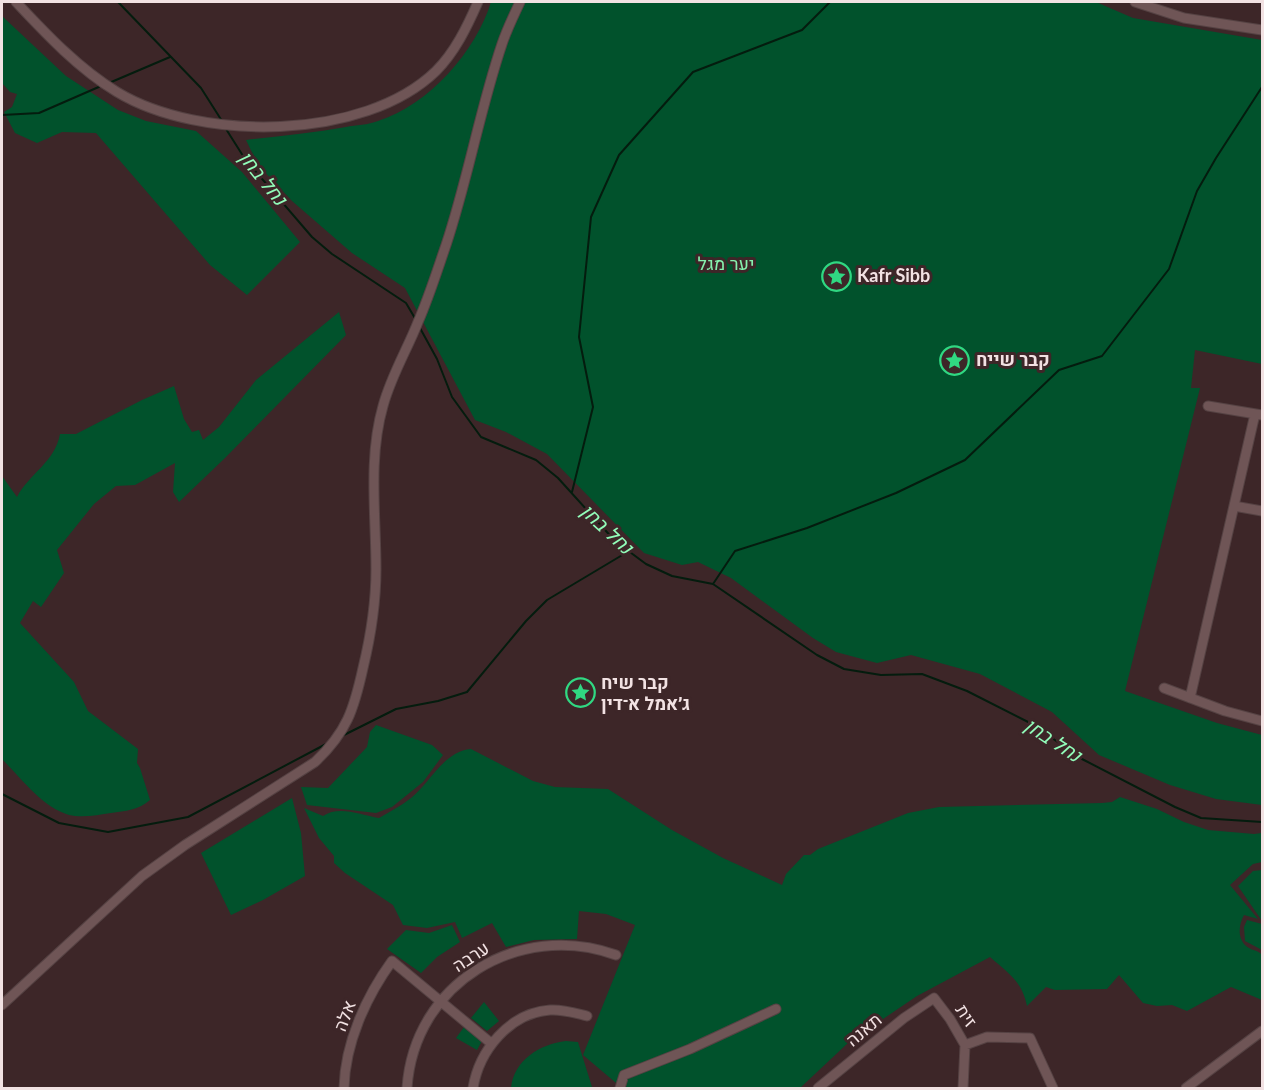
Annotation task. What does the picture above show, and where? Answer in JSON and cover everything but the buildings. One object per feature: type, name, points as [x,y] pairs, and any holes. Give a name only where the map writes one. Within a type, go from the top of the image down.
[{"type":"street","points":[[16,2],[74,59],[118,93],[148,107],[177,115],[236,126],[265,128],[311,124],[347,116],[375,108],[412,89],[435,72],[451,54],[478,2]]},
{"type":"street","points":[[2,1005],[142,876],[185,845],[315,762],[339,737],[350,716],[368,646],[374,607],[376,570],[374,465],[383,405],[418,322],[446,244],[503,43],[520,2]]},
{"type":"street","points":[[1135,2],[1184,18],[1263,30]]},
{"type":"street","points":[[1190,698],[1234,506],[1259,414],[1208,406]]},
{"type":"street","points":[[1234,506],[1263,512]]},
{"type":"street","points":[[1164,688],[1235,714],[1263,721]]},
{"type":"street","name":"ערבה","points":[[407,1089],[411,1060],[428,1022],[441,1002],[479,968],[507,954],[544,945],[572,944],[600,949],[616,955]]},
{"type":"street","name":"אלה","points":[[344,1089],[347,1064],[357,1028],[371,995],[392,961],[441,1002]]},
{"type":"street","name":"זית","points":[[934,998],[950,1019],[965,1046],[963,1089]]},
{"type":"street","name":"תאנה","points":[[818,1089],[904,1018],[934,998]]},
{"type":"street","points":[[441,1002],[492,1044]]},
{"type":"street","points":[[620,1089],[624,1075],[776,1009]]},
{"type":"street","points":[[473,1089],[478,1065],[492,1044],[518,1021],[539,1012],[561,1010],[587,1016]]},
{"type":"street","points":[[1186,1089],[1263,1031]]},
{"type":"street","points":[[965,1046],[987,1037],[1030,1038],[1053,1089]]},
{"type":"green space","name":"יער מגל","points":[[491,2],[1096,2],[1133,18],[1262,40],[1262,364],[1195,350],[1191,388],[1200,388],[1125,691],[1217,723],[1262,735],[1262,805],[1216,799],[1170,785],[1099,755],[1052,712],[980,674],[911,655],[877,663],[836,652],[813,638],[731,578],[698,562],[682,565],[644,553],[547,454],[506,432],[475,420],[405,288],[352,253],[292,201],[258,165],[246,140],[366,124],[397,113],[415,103],[448,74],[462,57],[484,21]]},
{"type":"green space","points":[[2,16],[66,76],[118,110],[146,121],[196,131],[242,172],[300,242],[247,295],[210,265],[96,133],[62,132],[37,143],[15,133],[4,112],[12,107],[17,94],[10,92],[2,83]]},
{"type":"green space","points":[[339,312],[346,335],[179,502],[173,492],[175,463],[135,485],[116,486],[94,504],[57,550],[64,573],[41,607],[33,601],[20,623],[74,682],[88,711],[138,749],[137,763],[150,800],[132,810],[85,816],[69,815],[50,806],[32,791],[2,759],[2,476],[17,497],[53,452],[60,434],[76,434],[174,386],[184,419],[192,432],[199,430],[203,440],[219,427],[256,380]]},
{"type":"green space","points":[[376,725],[432,745],[443,755],[423,782],[392,807],[376,813],[307,805],[301,787],[328,788],[367,747],[370,732]]},
{"type":"green space","points":[[471,749],[533,781],[555,787],[608,789],[672,830],[723,858],[782,885],[786,874],[804,855],[810,855],[818,849],[908,813],[939,807],[1102,803],[1112,802],[1120,797],[1208,830],[1262,833],[1262,862],[1253,864],[1230,885],[1258,919],[1244,915],[1240,933],[1245,945],[1262,955],[1262,1000],[1231,987],[1187,1011],[1172,1005],[1157,1006],[1143,1003],[1119,975],[1107,989],[1055,990],[1046,987],[1027,1006],[1018,984],[990,957],[917,996],[849,1042],[800,1088],[622,1088],[583,1055],[635,925],[606,914],[579,911],[577,939],[534,940],[506,947],[492,923],[462,938],[455,922],[427,928],[403,925],[393,905],[334,863],[334,856],[319,838],[304,808],[323,816],[343,811],[379,818],[411,798],[453,755]]},
{"type":"green space","points":[[292,798],[301,833],[305,876],[231,915],[201,853]]},
{"type":"green space","points":[[1262,870],[1262,921],[1238,886],[1253,871]]},
{"type":"green space","points":[[1247,920],[1262,924],[1262,950],[1245,941],[1244,927]]},
{"type":"green space","points":[[452,925],[460,942],[437,957],[421,973],[387,949],[406,930],[429,933]]},
{"type":"green space","points":[[484,1002],[499,1021],[487,1031],[471,1018]]},
{"type":"green space","points":[[464,1027],[482,1041],[477,1050],[456,1038]]},
{"type":"green space","points":[[566,1041],[578,1042],[592,1087],[511,1088],[517,1069],[530,1055],[547,1046]]},
{"type":"waterway","name":"נחל בחן","points":[[118,2],[201,88],[222,121]]},
{"type":"waterway","points":[[572,492],[593,407],[579,337],[591,217],[619,155],[693,72],[802,30],[830,2]]},
{"type":"waterway","points":[[109,83],[170,57]]},
{"type":"waterway","points":[[2,115],[39,113],[101,86]]},
{"type":"waterway","points":[[713,584],[735,551],[807,528],[896,493],[965,460],[1059,370],[1102,356],[1169,269],[1197,191],[1262,87]]},
{"type":"waterway","name":"נחל בחן","points":[[226,129],[245,159],[312,237],[332,254],[406,303],[416,320]]},
{"type":"waterway","name":"נחל בחן","points":[[420,328],[437,359],[452,397],[481,437],[536,460],[558,478],[615,541],[646,564],[672,576],[713,584],[817,655],[844,669],[881,675],[922,674],[967,691],[1032,724],[1082,759],[1175,807],[1201,818],[1262,822]]},
{"type":"waterway","points":[[342,736],[396,709],[438,701],[467,692],[526,621],[547,600],[629,551]]},
{"type":"waterway","points":[[2,794],[59,823],[108,832],[188,817],[326,744]]},
{"type":"place","name":"Kafr Sibb","points":[[836,276]]},
{"type":"place","name":"קבר שייח","points":[[955,360]]},
{"type":"place","name":"קבר שיח ג׳אמל א־דין","points":[[580,693]]}]
